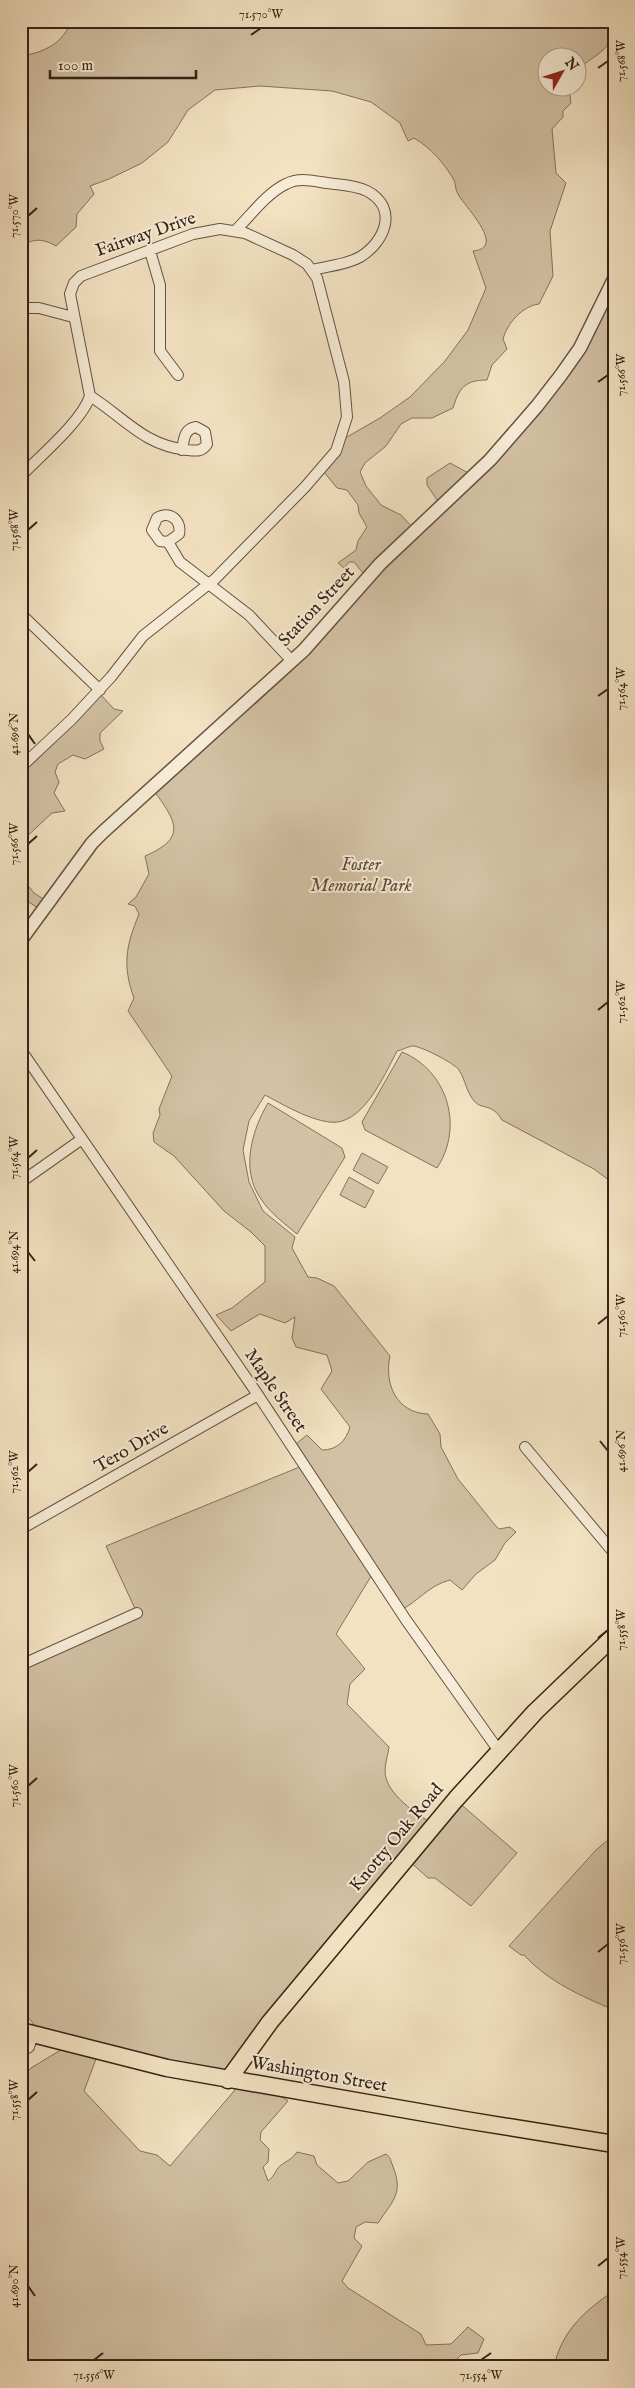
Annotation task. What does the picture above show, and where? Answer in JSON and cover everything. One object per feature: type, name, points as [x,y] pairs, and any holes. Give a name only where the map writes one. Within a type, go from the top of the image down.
[{"type":"main road","name":"Knotty Oak Road","points":[[228,2080],[270,2022],[456,1799],[499,1750],[614,1636]]},
{"type":"main road","name":"Washington Street","points":[[27,2032],[167,2068],[228,2080],[614,2144]]},
{"type":"street","points":[[21,767],[100,690],[144,636],[209,584],[322,469],[336,451],[341,440],[347,405],[344,382],[319,287],[312,270],[348,262],[362,255],[374,245],[382,234],[387,222],[384,209],[377,198],[358,188],[302,180],[284,184],[236,230]]},
{"type":"street","points":[[256,210],[254,224],[258,239]]},
{"type":"street","name":"Fairway Drive","points":[[90,396],[70,294],[77,280],[87,273],[202,232],[236,230],[301,259],[312,270]]},
{"type":"street","points":[[150,250],[160,285],[160,351],[178,375]]},
{"type":"street","name":"Station Street","points":[[21,940],[92,843],[304,650],[380,564],[466,484],[537,406],[580,348],[614,279]]},
{"type":"street","points":[[21,308],[39,308],[73,317]]},
{"type":"street","points":[[21,476],[73,423],[88,404],[90,396],[145,438],[165,447],[182,450]]},
{"type":"street","points":[[168,542],[180,562],[249,615],[292,661]]},
{"type":"street","points":[[21,614],[100,690]]},
{"type":"street","name":"Maple Street","points":[[21,1050],[258,1395],[406,1620],[499,1750]]},
{"type":"street","points":[[21,1182],[82,1139]]},
{"type":"street","name":"Tero Drive","points":[[21,1529],[258,1395]]},
{"type":"street","points":[[525,1447],[614,1553]]},
{"type":"street","points":[[21,1665],[137,1613]]},
{"type":"street","points":[[21,2052],[29,2047],[27,2032]]},
{"type":"green space","name":"Foster Memorial Park","points":[[71,21],[614,21],[608,45],[588,62],[588,48],[538,48],[538,98],[570,98],[571,103],[563,111],[563,117],[552,129],[556,173],[566,183],[550,231],[553,276],[539,304],[533,305],[521,312],[508,327],[503,339],[507,349],[492,365],[487,380],[479,380],[464,386],[453,408],[432,418],[412,418],[401,424],[386,446],[365,463],[360,472],[366,486],[381,505],[401,515],[415,530],[441,506],[427,485],[427,478],[450,463],[474,476],[540,404],[614,281],[614,1181],[610,1181],[594,1169],[502,1120],[495,1111],[475,1102],[456,1067],[416,1046],[397,1051],[386,1073],[362,1108],[352,1117],[341,1121],[329,1122],[312,1118],[265,1095],[249,1121],[243,1150],[249,1182],[263,1211],[295,1237],[292,1248],[308,1277],[317,1278],[334,1286],[390,1356],[389,1376],[391,1386],[400,1402],[417,1412],[428,1414],[440,1434],[441,1447],[458,1479],[499,1529],[510,1527],[516,1532],[505,1543],[495,1560],[476,1574],[462,1590],[450,1580],[443,1582],[399,1611],[373,1573],[336,1634],[365,1669],[350,1684],[347,1704],[389,1747],[385,1765],[386,1780],[396,1796],[420,1816],[435,1825],[456,1800],[517,1853],[471,1906],[435,1878],[428,1878],[407,1859],[228,2080],[99,2051],[84,2091],[140,2151],[157,2155],[170,2166],[240,2084],[269,2088],[288,2101],[261,2132],[260,2140],[269,2149],[268,2162],[263,2167],[268,2181],[280,2166],[297,2152],[314,2156],[317,2165],[338,2183],[348,2181],[368,2162],[386,2154],[396,2174],[396,2195],[378,2223],[365,2222],[356,2227],[354,2238],[362,2246],[342,2281],[348,2288],[421,2334],[426,2345],[451,2344],[468,2327],[484,2339],[478,2353],[461,2355],[455,2361],[454,2367],[21,2367],[21,2078],[31,2068],[69,2045],[43,2036],[21,2008],[21,1663],[137,1613],[106,1546],[302,1466],[291,1448],[307,1435],[322,1450],[327,1450],[340,1444],[350,1427],[321,1389],[332,1371],[327,1355],[296,1347],[292,1338],[295,1317],[285,1323],[260,1314],[231,1331],[216,1315],[232,1308],[265,1282],[265,1246],[251,1232],[224,1211],[174,1156],[154,1142],[153,1133],[160,1115],[159,1109],[172,1076],[128,1011],[134,998],[127,965],[131,936],[139,914],[135,906],[128,904],[136,897],[149,874],[145,856],[168,842],[173,834],[174,826],[167,809],[152,788],[288,666],[367,578],[354,562],[349,562],[344,568],[338,563],[356,550],[358,541],[367,527],[359,513],[358,505],[347,490],[337,488],[324,472],[340,441],[380,418],[410,397],[445,361],[468,330],[486,288],[473,251],[483,248],[486,242],[485,235],[457,192],[454,180],[446,168],[426,146],[414,138],[408,141],[400,123],[371,102],[332,91],[260,86],[215,90],[188,110],[168,142],[142,163],[90,186],[94,194],[77,214],[76,227],[56,246],[38,240],[29,242],[21,248],[21,56],[29,55],[52,46],[68,29]]},
{"type":"green space","points":[[99,693],[114,709],[123,711],[100,733],[100,741],[104,749],[85,759],[73,755],[58,764],[55,772],[59,782],[54,793],[65,811],[52,813],[21,842],[21,768]]},
{"type":"green space","points":[[21,877],[34,893],[50,903],[41,910],[21,897]]},
{"type":"green space","points":[[402,1052],[418,1061],[431,1072],[447,1102],[450,1118],[449,1135],[445,1152],[437,1168],[365,1130],[362,1122]]},
{"type":"green space","points":[[268,1103],[342,1148],[345,1157],[297,1234],[277,1218],[261,1199],[251,1176],[250,1163],[253,1138]]},
{"type":"green space","points":[[362,1153],[388,1167],[378,1184],[353,1170]]},
{"type":"green space","points":[[349,1177],[374,1191],[365,1208],[340,1195]]},
{"type":"green space","points":[[614,1835],[614,2010],[578,1994],[555,1981],[524,1955],[521,1955],[509,1946],[596,1850]]},
{"type":"green space","points":[[614,2291],[614,2367],[554,2367],[557,2354],[568,2333],[584,2314]]}]
